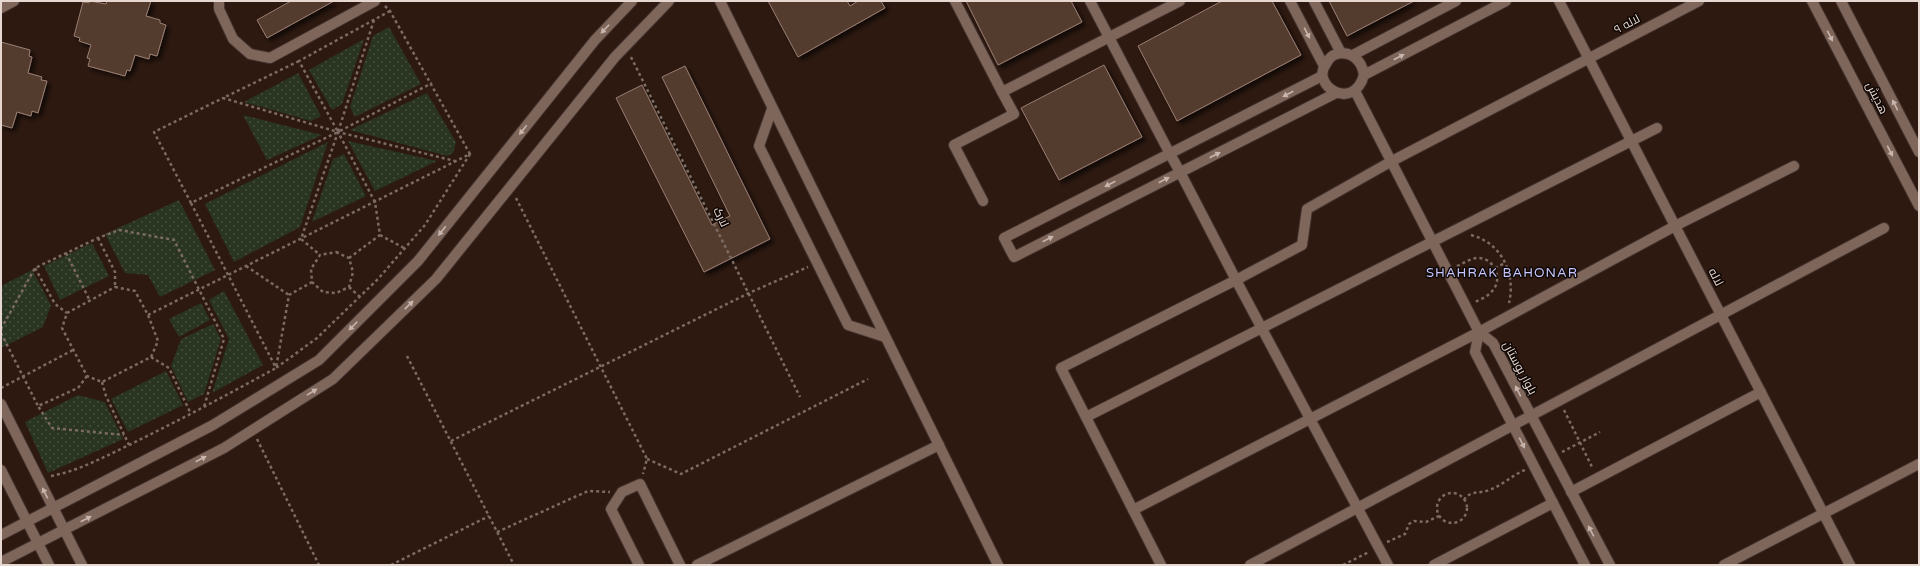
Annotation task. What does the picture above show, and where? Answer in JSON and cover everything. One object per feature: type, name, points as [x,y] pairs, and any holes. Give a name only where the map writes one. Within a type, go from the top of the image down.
[{"type":"street","points":[[1,8],[14,1]]},
{"type":"street","points":[[219,1],[219,9],[233,39],[250,54],[270,58],[375,1]]},
{"type":"street","points":[[1,535],[213,425],[319,360],[418,261],[595,40],[632,1]]},
{"type":"street","points":[[1,562],[224,448],[333,379],[436,279],[626,46],[669,1]]},
{"type":"street","points":[[720,1],[998,565]]},
{"type":"street","points":[[955,1],[1014,114],[954,145],[983,201]]},
{"type":"street","points":[[1090,1],[1236,280],[1388,565]]},
{"type":"street","points":[[1002,92],[1180,1]]},
{"type":"street","points":[[1290,1],[1324,66]]},
{"type":"street","points":[[1314,1],[1341,53]]},
{"type":"street","points":[[1352,55],[1456,1]]},
{"type":"street","points":[[1364,75],[1506,1]]},
{"type":"street","name":"لاله","points":[[1559,1],[1850,565]]},
{"type":"street","name":"لاله ۹","points":[[1236,280],[1302,245],[1307,210],[1392,161],[1699,1]]},
{"type":"street","name":"هدیش","points":[[1812,1],[1919,206]]},
{"type":"street","name":"هدیش","points":[[1841,1],[1919,152]]},
{"type":"street","points":[[1341,53],[1352,55],[1363,65],[1364,75],[1362,84],[1355,91],[1346,95],[1336,93],[1328,88],[1322,76],[1324,66],[1331,56],[1341,53]]},
{"type":"street","points":[[1322,76],[1004,238],[1014,257],[1336,93]]},
{"type":"street","points":[[1355,91],[1479,332],[1475,352],[1585,565]]},
{"type":"street","points":[[772,109],[759,146],[848,325],[885,337]]},
{"type":"street","points":[[1086,417],[1657,128]]},
{"type":"street","points":[[1133,510],[1479,332],[1675,226],[1794,166]]},
{"type":"street","points":[[1250,565],[1884,228]]},
{"type":"street","points":[[1161,565],[1061,368],[1236,280]]},
{"type":"street","name":"بلوار بوستان","points":[[1479,332],[1493,343],[1530,416],[1610,565]]},
{"type":"street","points":[[1571,492],[1761,392]]},
{"type":"street","points":[[1,404],[82,565]]},
{"type":"street","points":[[697,565],[938,445]]},
{"type":"street","points":[[1724,565],[1919,464]]},
{"type":"street","points":[[1,470],[49,565]]},
{"type":"street","points":[[639,565],[611,509],[622,492],[640,484],[680,565]]},
{"type":"street","points":[[1434,565],[1553,503]]},
{"type":"path","points":[[381,1],[390,11],[432,83],[470,154]]},
{"type":"path","points":[[276,368],[154,132],[298,61],[390,11]]},
{"type":"path","points":[[301,239],[338,132],[374,19]]},
{"type":"path","name":"لارک","points":[[626,46],[800,397]]},
{"type":"path","points":[[298,61],[375,202],[380,235]]},
{"type":"path","points":[[191,204],[338,132],[432,83]]},
{"type":"path","points":[[223,98],[338,132],[456,162]]},
{"type":"path","points":[[148,315],[470,154]]},
{"type":"path","points":[[39,481],[47,477],[71,472],[204,408],[276,368],[317,338],[360,297],[425,225],[470,154]]},
{"type":"path","points":[[510,187],[647,459],[681,474],[868,379]]},
{"type":"path","points":[[1,329],[35,268],[98,238],[119,230],[174,240],[224,339],[204,408]]},
{"type":"path","points":[[1447,234],[1465,234],[1482,239],[1497,250],[1506,263],[1510,275],[1511,294],[1508,304],[1499,321]]},
{"type":"path","points":[[380,235],[405,248]]},
{"type":"path","points":[[349,258],[380,235]]},
{"type":"path","points":[[98,238],[115,272],[115,288]]},
{"type":"path","points":[[301,239],[320,255]]},
{"type":"path","points":[[336,252],[349,258],[353,272],[349,287],[336,292],[323,292],[312,282],[311,269],[320,255],[336,252]]},
{"type":"path","points":[[66,253],[90,301]]},
{"type":"path","points":[[1448,270],[1477,258],[1488,260],[1495,268],[1498,280],[1493,291],[1466,307]]},
{"type":"path","points":[[451,441],[749,293],[817,263]]},
{"type":"path","points":[[1495,268],[1506,263]]},
{"type":"path","points":[[246,266],[288,295]]},
{"type":"path","points":[[35,268],[55,304],[67,313]]},
{"type":"path","points":[[288,295],[312,282]]},
{"type":"path","points":[[349,287],[360,297]]},
{"type":"path","points":[[115,288],[135,291],[148,315],[158,341],[151,357],[102,382],[87,376],[62,328],[67,313],[90,301],[115,288]]},
{"type":"path","points":[[276,368],[288,295]]},
{"type":"path","points":[[1,333],[38,406],[52,428],[124,435]]},
{"type":"path","points":[[1,388],[22,375],[73,350]]},
{"type":"path","points":[[407,356],[514,565]]},
{"type":"path","points":[[151,357],[169,368],[191,414]]},
{"type":"path","points":[[38,406],[78,388],[87,376]]},
{"type":"path","points":[[102,382],[106,396],[129,445]]},
{"type":"path","points":[[1559,401],[1597,478]]},
{"type":"path","points":[[253,430],[319,565]]},
{"type":"path","points":[[1552,457],[1600,432]]},
{"type":"path","points":[[640,484],[647,459]]},
{"type":"path","points":[[1439,516],[1449,522],[1460,520],[1466,511],[1464,500],[1467,495],[1496,488],[1517,473],[1534,466]]},
{"type":"path","points":[[497,532],[588,491],[622,492]]},
{"type":"path","points":[[1439,516],[1438,505],[1444,495],[1455,494],[1464,500]]},
{"type":"path","points":[[391,565],[489,516]]},
{"type":"path","points":[[1344,565],[1405,534],[1409,524],[1414,521],[1426,522],[1439,516]]},
{"type":"green space","points":[[389,27],[421,84],[355,117],[350,107],[373,36]]},
{"type":"green space","points":[[364,39],[342,104],[332,110],[309,70]]},
{"type":"green space","points":[[298,73],[321,116],[311,121],[244,102]]},
{"type":"green space","points":[[427,93],[456,142],[453,153],[447,156],[350,130]]},
{"type":"green space","points":[[243,115],[322,135],[267,160]]},
{"type":"green space","points":[[348,141],[437,161],[375,191]]},
{"type":"green space","points":[[328,142],[300,227],[234,262],[205,204]]},
{"type":"green space","points":[[344,154],[366,196],[312,222],[333,159]]},
{"type":"green space","points":[[179,200],[215,270],[160,297],[148,275],[125,273],[105,234]]},
{"type":"green space","points":[[92,243],[109,276],[60,300],[44,266]]},
{"type":"green space","points":[[32,270],[51,305],[43,327],[1,348],[1,286]]},
{"type":"green space","points":[[224,291],[263,365],[212,393],[229,339],[209,300]]},
{"type":"green space","points":[[201,303],[210,320],[179,337],[169,319]]},
{"type":"green space","points":[[213,324],[221,339],[204,394],[188,402],[171,366],[181,339]]},
{"type":"green space","points":[[166,371],[183,405],[128,432],[111,399]]},
{"type":"green space","points":[[78,395],[105,402],[123,439],[48,473],[25,422]]},
{"type":"building","points":[[90,1],[106,4],[107,1],[151,1],[146,16],[160,20],[160,23],[166,25],[157,56],[150,54],[149,59],[135,55],[130,71],[127,70],[125,76],[88,66],[90,59],[87,58],[91,45],[79,41],[80,38],[74,36],[83,2],[89,3]]},
{"type":"building","points":[[291,1],[334,1],[267,38],[257,20]]},
{"type":"building","points":[[768,1],[847,1],[850,6],[858,1],[881,1],[885,8],[798,57]]},
{"type":"building","points":[[966,1],[1071,1],[1082,22],[998,65]]},
{"type":"building","points":[[1222,1],[1272,1],[1301,55],[1177,121],[1138,46]]},
{"type":"building","points":[[1329,1],[1414,1],[1347,36]]},
{"type":"building","points":[[1,42],[30,50],[29,56],[32,57],[28,73],[42,77],[41,80],[47,81],[38,113],[32,111],[31,116],[17,112],[12,128],[1,125]]},
{"type":"building","points":[[1104,65],[1142,137],[1059,180],[1021,108]]},
{"type":"building","points":[[685,66],[770,239],[704,272],[616,98],[642,85],[712,225],[730,216],[662,77]]},
{"type":"district","name":"SHAHRAK BAHONAR","points":[[1502,273]]}]
